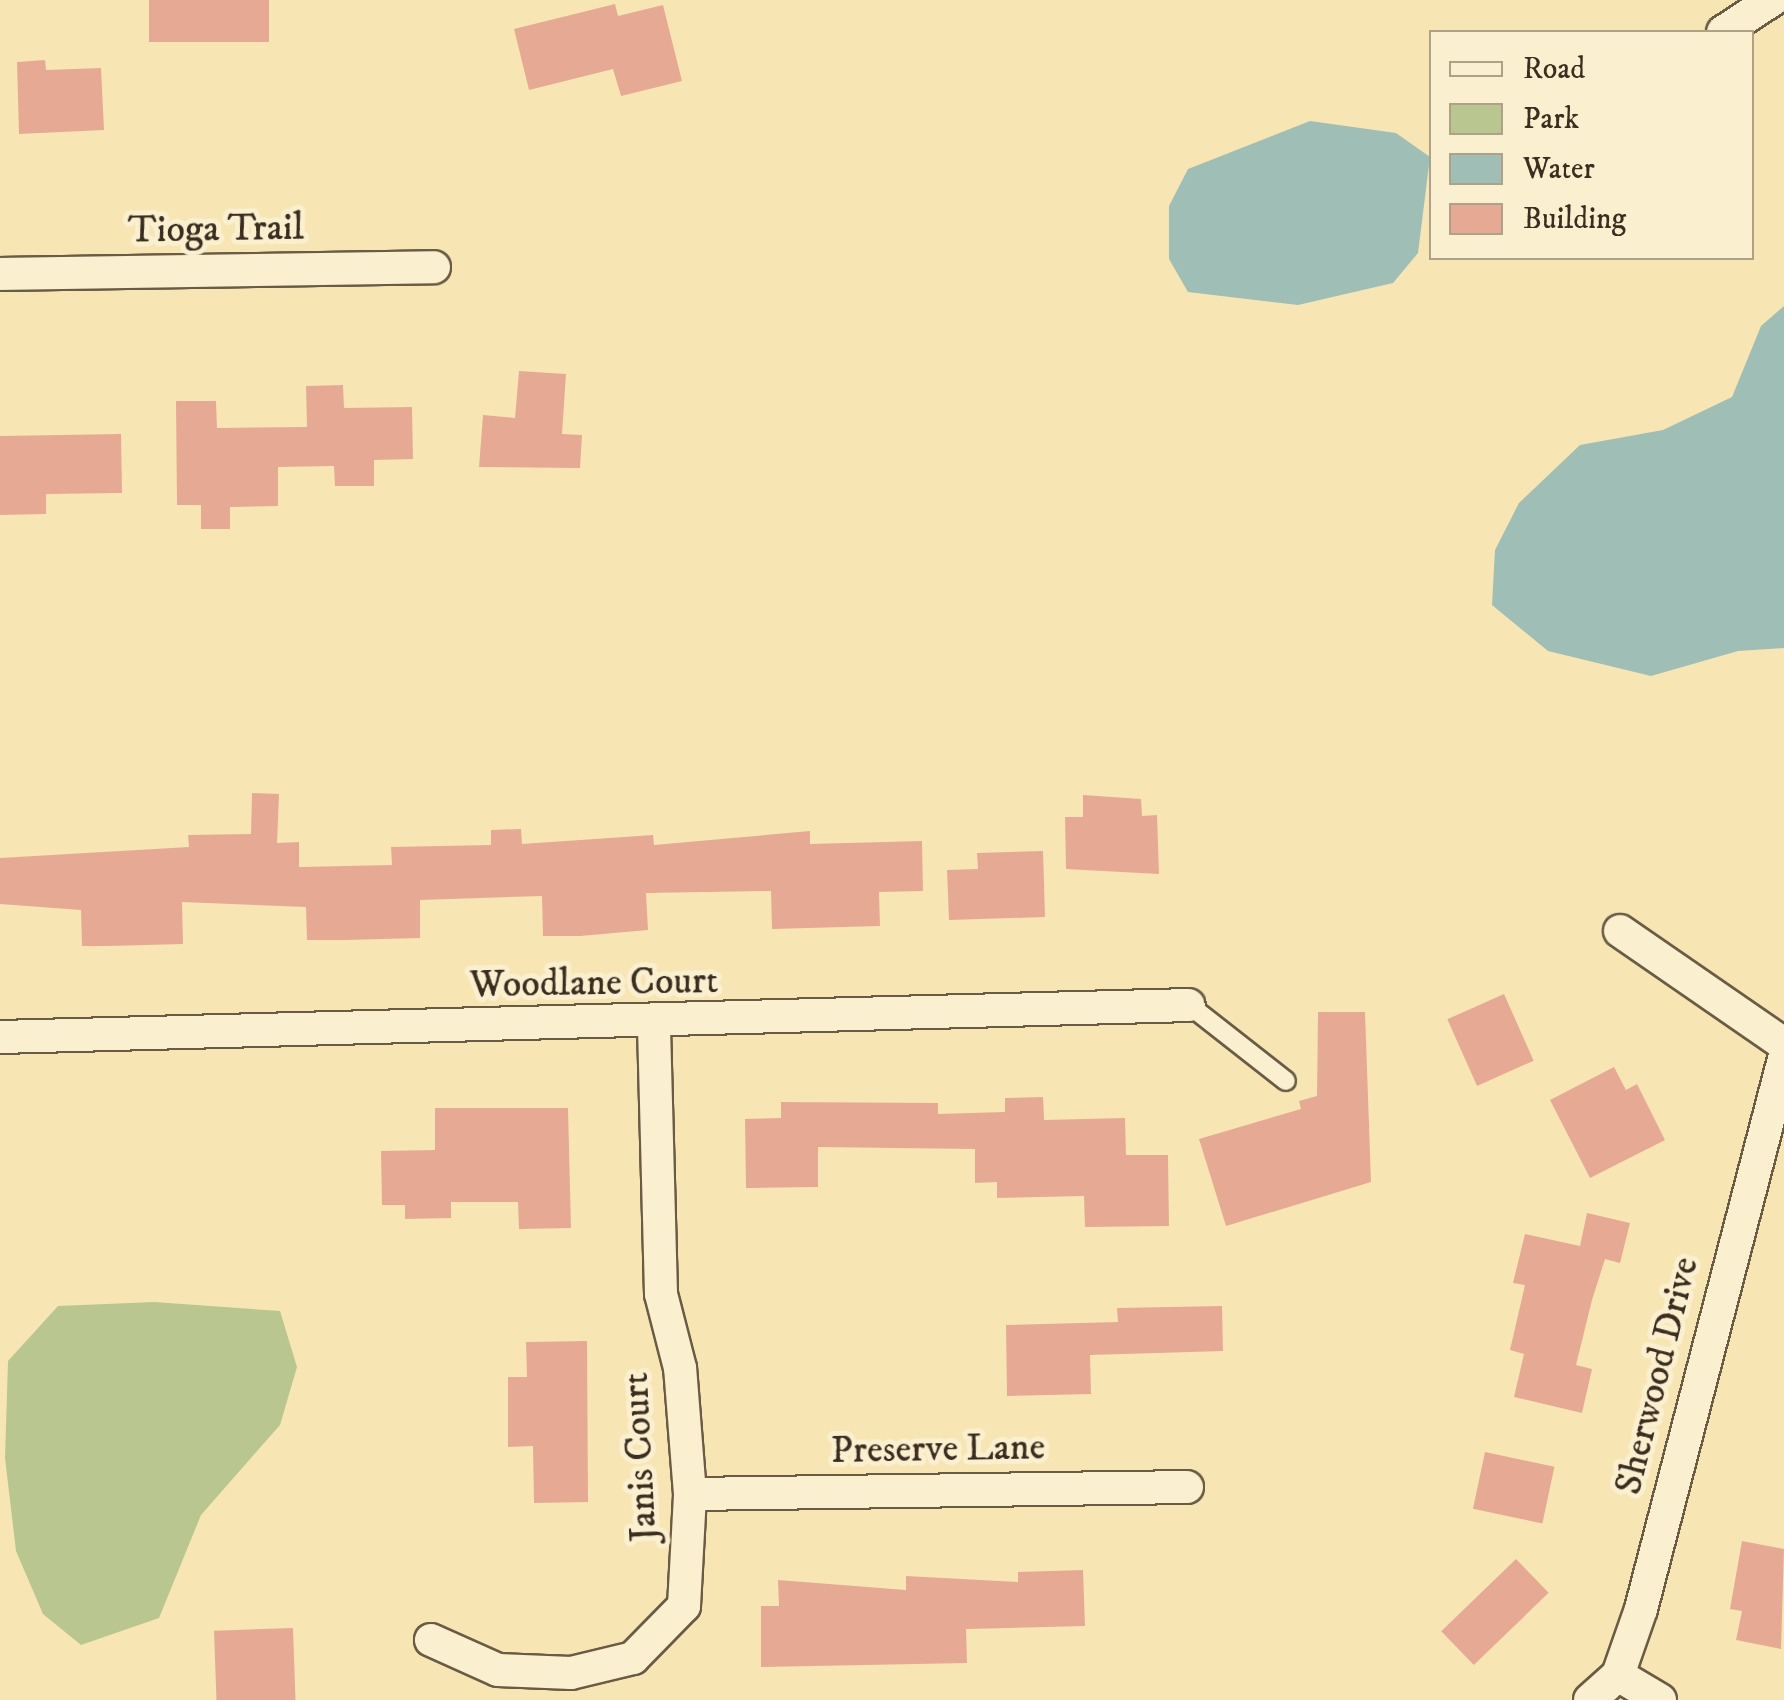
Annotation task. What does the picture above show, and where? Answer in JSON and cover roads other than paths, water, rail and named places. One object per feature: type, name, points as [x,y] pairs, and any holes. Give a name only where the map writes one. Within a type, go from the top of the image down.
[{"type":"street","points":[[1725,18],[1772,0]]},
{"type":"street","name":"Tioga Trail","points":[[0,274],[434,267]]},
{"type":"street","points":[[1620,931],[1784,1044]]},
{"type":"street","name":"Woodlane Court","points":[[0,1037],[654,1024],[1189,1005]]},
{"type":"street","name":"Janis Court","points":[[431,1640],[498,1670],[570,1673],[633,1658],[684,1606],[690,1494],[680,1368],[660,1294],[654,1024]]},
{"type":"street","name":"Sherwood Drive","points":[[1618,1675],[1784,1060]]},
{"type":"street","name":"Preserve Lane","points":[[690,1494],[1187,1486]]},
{"type":"street","points":[[1590,1700],[1618,1675],[1660,1700]]},
{"type":"lane","points":[[1189,1005],[1286,1080]]},
{"type":"water","points":[[1310,121],[1396,133],[1429,156],[1418,253],[1393,283],[1298,305],[1188,292],[1169,259],[1169,206],[1188,169]]},
{"type":"water","points":[[1784,306],[1784,648],[1738,651],[1651,676],[1548,651],[1492,605],[1495,550],[1519,503],[1580,445],[1663,430],[1732,397],[1761,326]]}]
